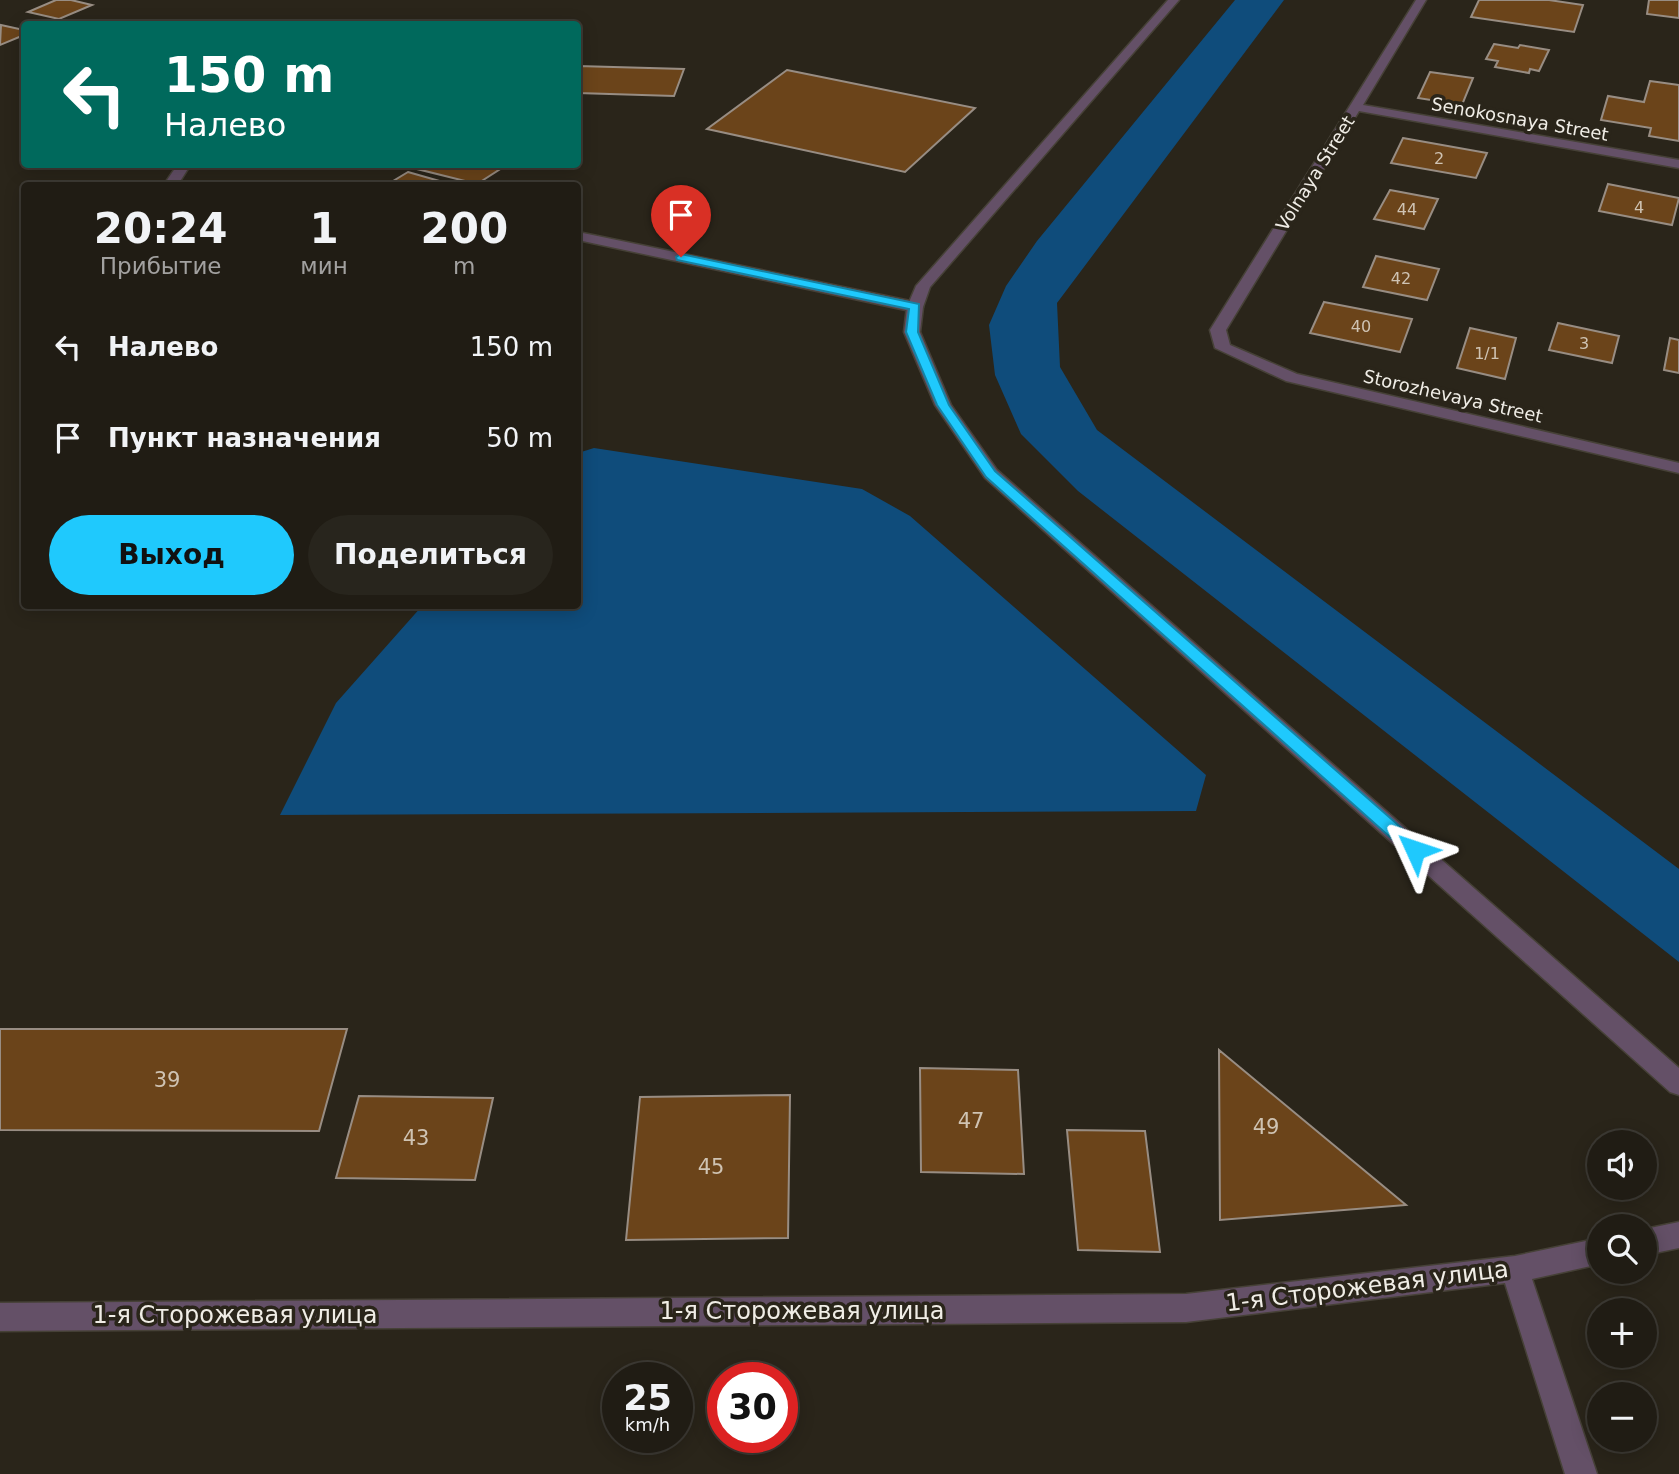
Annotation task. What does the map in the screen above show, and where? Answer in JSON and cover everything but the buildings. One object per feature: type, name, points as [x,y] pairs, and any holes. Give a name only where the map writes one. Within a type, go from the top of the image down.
[{"type":"street","points":[[1174,0],[923,286],[915,307],[912,332],[943,405],[990,474],[1679,1084]]},
{"type":"street","name":"Volnaya Street","points":[[1223,348],[1218,330],[1421,0]]},
{"type":"street","name":"Senokosnaya Street","points":[[1355,107],[1679,164]]},
{"type":"street","points":[[171,182],[182,168]]},
{"type":"street","points":[[581,237],[915,307]]},
{"type":"street","name":"Storozhevaya Street","points":[[1223,348],[1292,378],[1679,468]]},
{"type":"street","points":[[1657,1240],[1679,1235]]},
{"type":"street","name":"1-я Сторожевая улица","points":[[0,1317],[1186,1308],[1515,1269],[1587,1254]]},
{"type":"street","points":[[1515,1269],[1581,1474]]},
{"type":"water","points":[[1235,0],[1284,0],[1057,303],[1060,367],[1097,430],[1679,869],[1679,962],[1078,491],[1021,434],[995,375],[989,325],[1006,286],[1037,241]]},
{"type":"water","points":[[594,448],[862,489],[910,516],[1206,775],[1196,811],[280,815],[336,703],[419,609],[581,609],[581,452]]},
{"type":"route","points":[[681,257],[915,307],[912,332],[943,405],[990,474],[1415,850]]}]
